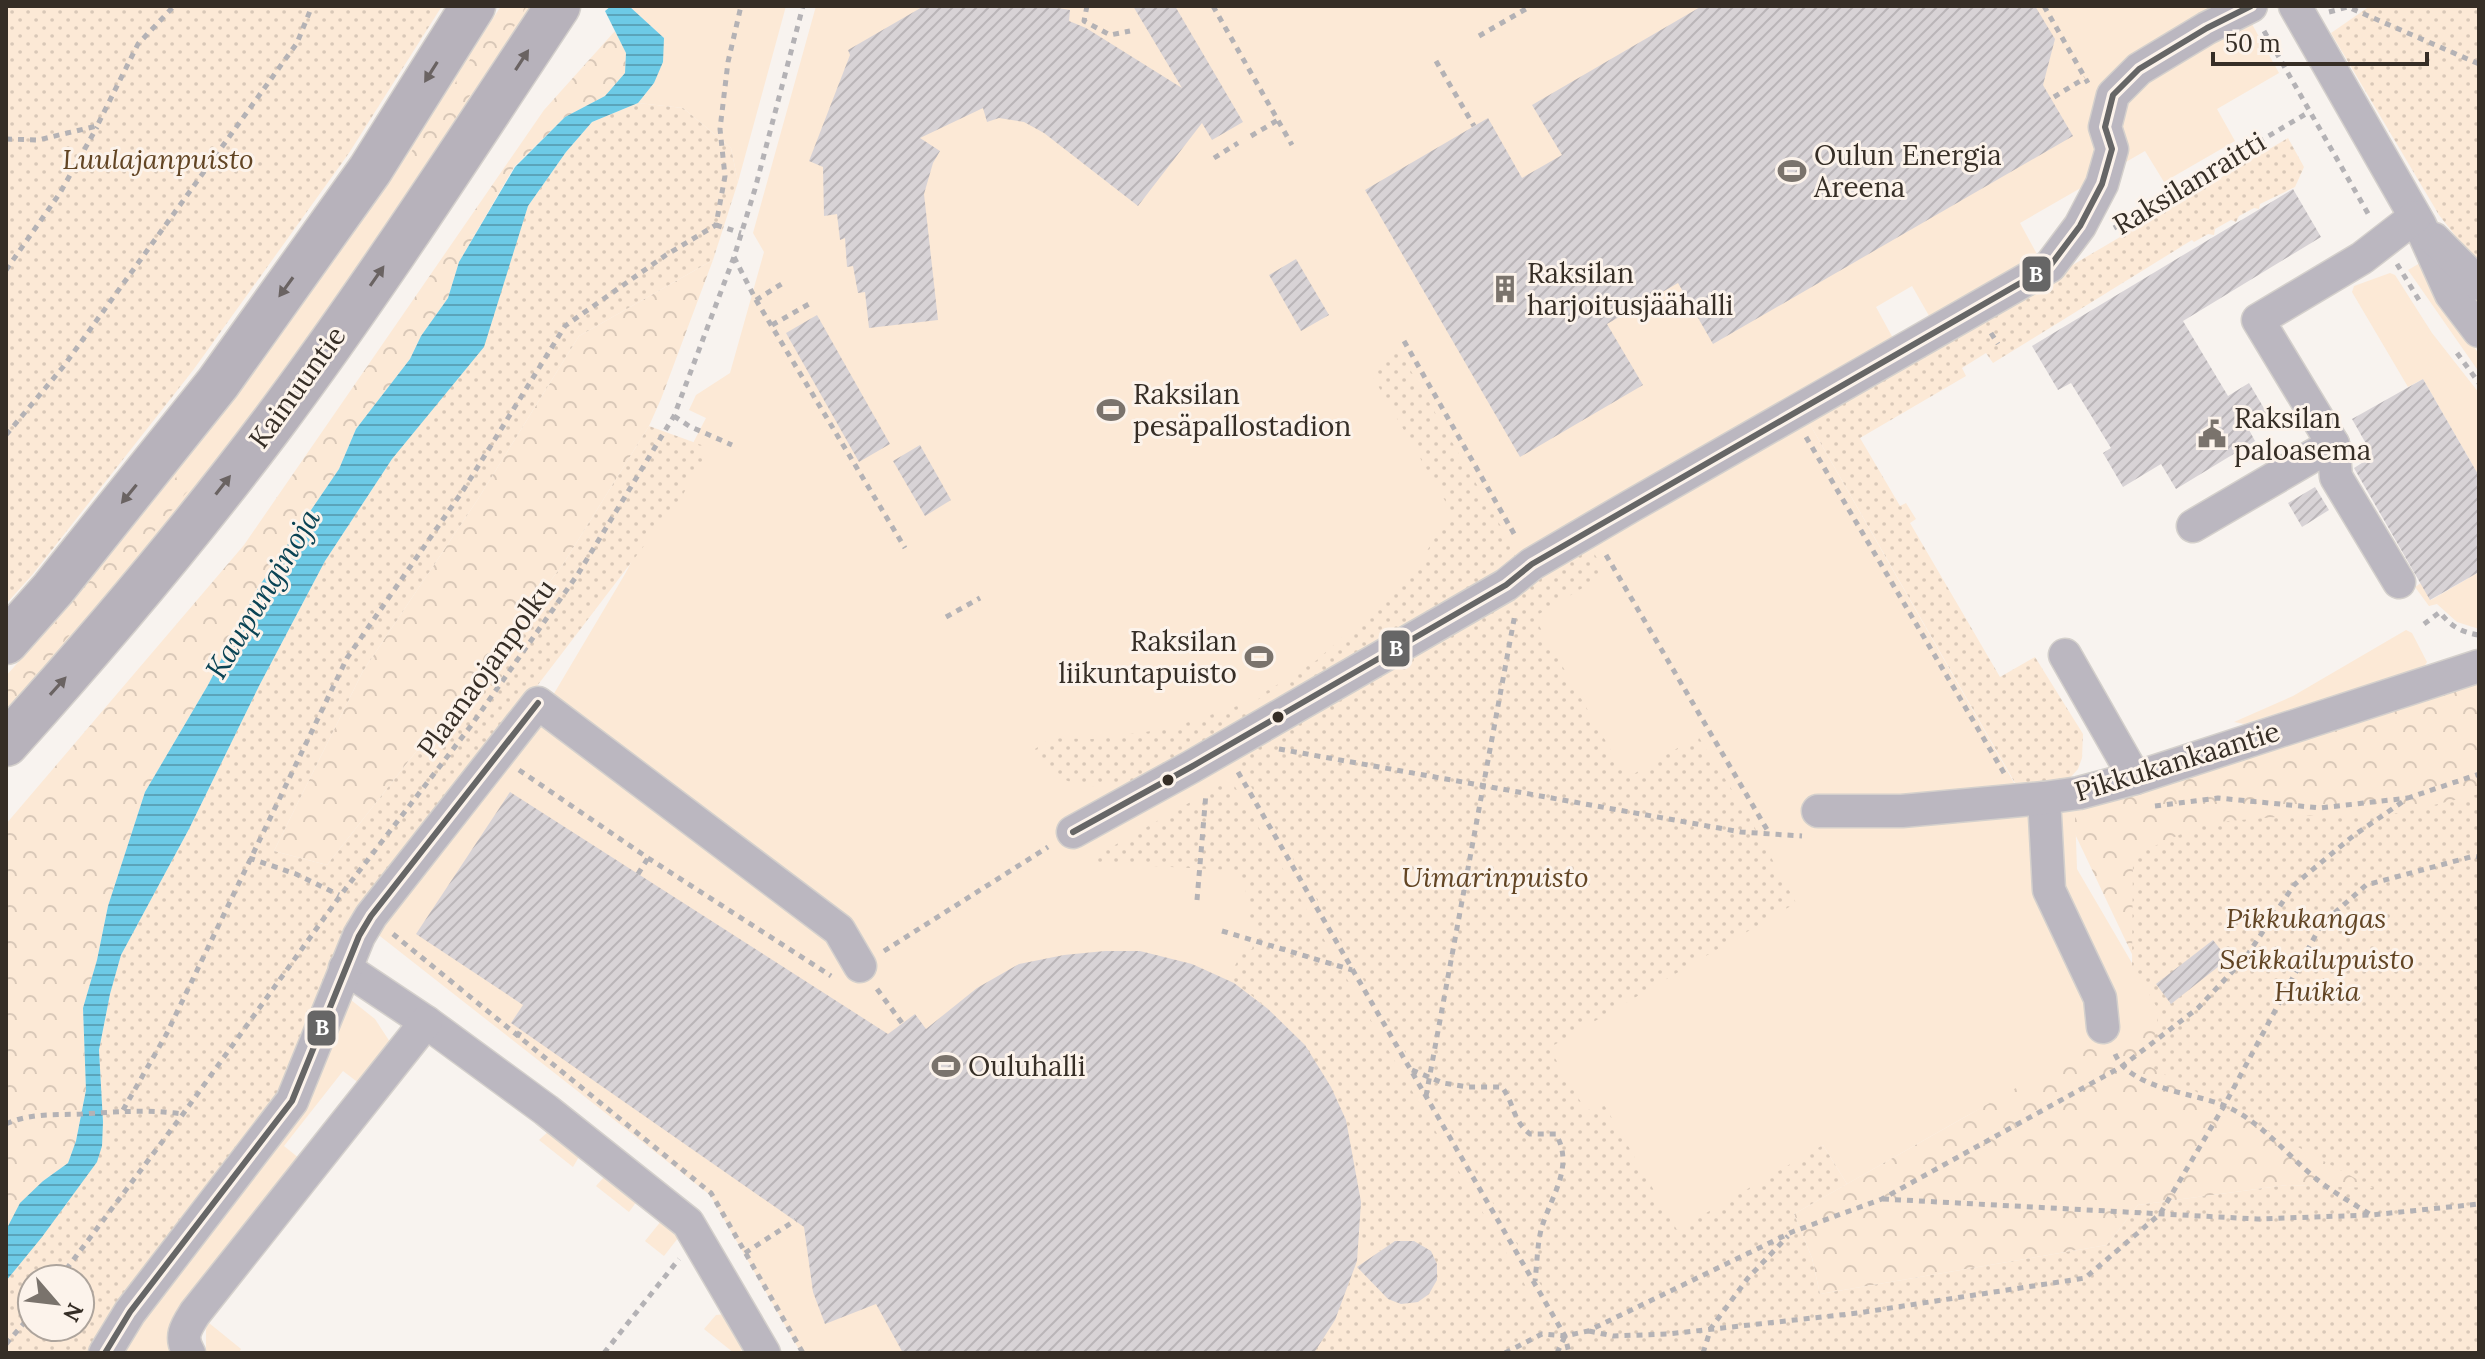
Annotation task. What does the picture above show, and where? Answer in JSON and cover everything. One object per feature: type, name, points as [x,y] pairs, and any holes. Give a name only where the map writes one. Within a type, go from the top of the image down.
[{"type":"highway","points":[[6,642],[53,589],[218,383],[370,170],[473,6]]},
{"type":"highway","name":"Kainuuntie","points":[[6,744],[111,627],[270,426],[426,206],[558,6]]},
{"type":"street","points":[[1073,832],[1506,585],[1532,564],[2050,266],[2080,226],[2102,184],[2112,149],[2105,127],[2113,95],[2139,69],[2251,6]]},
{"type":"street","points":[[2295,6],[2418,221],[2451,294],[2479,331]]},
{"type":"street","points":[[2418,221],[2479,284]]},
{"type":"street","points":[[2399,582],[2336,477],[2333,444],[2258,320],[2418,221]]},
{"type":"street","points":[[2193,526],[2333,444]]},
{"type":"street","points":[[2065,655],[2141,792]]},
{"type":"street","name":"Pikkukankaantie","points":[[1812,824],[1902,811],[2079,793],[2141,792],[2479,666]]},
{"type":"street","points":[[105,1353],[130,1312],[292,1101],[345,968],[371,916],[538,703],[839,930],[860,966]]},
{"type":"street","points":[[2044,798],[2049,890],[2100,998],[2103,1027]]},
{"type":"street","points":[[345,968],[426,1022],[602,1153],[688,1223],[764,1353]]},
{"type":"street","points":[[189,1353],[184,1345],[184,1330],[195,1313],[426,1022]]},
{"type":"path","points":[[6,270],[60,193],[138,44],[174,6]]},
{"type":"path","points":[[6,435],[63,367],[297,43],[312,6]]},
{"type":"path","points":[[123,1110],[166,1035],[347,658],[464,489],[565,326],[666,255],[716,225],[725,176],[720,129],[728,62],[741,6]]},
{"type":"path","name":"Plaanaojanpolku","points":[[71,1263],[340,896],[470,727],[578,574],[674,416],[734,257],[803,6]]},
{"type":"path","points":[[1087,6],[1084,21],[1110,35],[1130,31]]},
{"type":"path","points":[[1213,6],[1292,145]]},
{"type":"path","points":[[1479,36],[1531,6]]},
{"type":"path","points":[[2044,6],[2106,115]]},
{"type":"path","points":[[2348,6],[2479,64]]},
{"type":"path","name":"Raksilanraitti","points":[[2104,234],[2309,112],[2271,43]]},
{"type":"path","points":[[1436,61],[1474,126]]},
{"type":"path","points":[[2054,97],[2085,78]]},
{"type":"path","points":[[1251,136],[1278,120]]},
{"type":"path","points":[[6,139],[38,140],[97,126]]},
{"type":"path","points":[[1214,158],[1238,143]]},
{"type":"path","points":[[716,225],[741,233]]},
{"type":"path","points":[[734,257],[756,300],[905,548]]},
{"type":"path","points":[[756,300],[783,283]]},
{"type":"path","points":[[772,325],[809,304]]},
{"type":"path","points":[[1404,341],[1532,564],[1519,594],[1426,1096]]},
{"type":"path","points":[[1792,413],[2008,779],[2007,801]]},
{"type":"path","points":[[674,416],[732,445]]},
{"type":"path","points":[[1590,530],[1769,833]]},
{"type":"path","points":[[946,617],[980,598]]},
{"type":"path","points":[[2424,624],[2440,612],[2446,622],[2462,632],[2479,636]]},
{"type":"path","points":[[470,727],[497,755],[648,858],[836,979],[1073,832]]},
{"type":"path","points":[[1276,749],[1741,832],[1769,833],[1812,824]]},
{"type":"path","points":[[1197,900],[1217,752]]},
{"type":"path","points":[[1217,752],[1411,1069],[1565,1336],[1569,1353]]},
{"type":"path","points":[[2141,792],[2320,808],[2408,798],[2479,774]]},
{"type":"path","points":[[1505,1353],[1542,1334],[1565,1336],[1588,1331],[1792,1232],[1882,1199],[2121,1067],[2207,998],[2246,957],[2294,885],[2353,836],[2408,798]]},
{"type":"path","points":[[1588,1331],[1613,1336],[1668,1334],[1858,1313],[2085,1278],[2160,1214],[2224,1106],[2321,925],[2366,885],[2479,857]]},
{"type":"path","points":[[249,858],[296,874],[340,896]]},
{"type":"path","points":[[638,874],[648,858]]},
{"type":"path","points":[[1222,931],[1353,970]]},
{"type":"path","points":[[860,966],[902,1023]]},
{"type":"path","points":[[517,1037],[521,1030]]},
{"type":"path","points":[[2121,1067],[2164,1089],[2224,1106],[2261,1127],[2318,1181],[2371,1215]]},
{"type":"path","points":[[1411,1069],[1429,1079],[1468,1087],[1502,1087],[1511,1100],[1518,1125],[1530,1134],[1556,1134],[1564,1156],[1560,1184],[1542,1230],[1534,1283]]},
{"type":"path","points":[[6,1124],[23,1116],[123,1110],[183,1114]]},
{"type":"path","points":[[1882,1199],[2257,1219],[2371,1215],[2479,1204]]},
{"type":"path","points":[[717,1270],[796,1220]]},
{"type":"path","points":[[1703,1353],[1711,1328],[1748,1278],[1792,1232]]},
{"type":"path","points":[[604,1353],[697,1237]]},
{"type":"path","points":[[786,1323],[803,1353]]},
{"type":"path","points":[[1557,1353],[1565,1336]]},
{"type":"green space","name":"Luulajanpuisto","points":[[6,6],[442,6],[349,153],[194,369],[6,604]]},
{"type":"green space","points":[[501,6],[532,6],[417,183],[297,358],[212,470],[6,717],[6,676],[205,435],[328,266]]},
{"type":"green space","points":[[504,6],[527,6],[417,178],[410,182],[401,177],[401,168]]},
{"type":"green space","points":[[629,6],[786,6],[738,182],[731,148],[683,108],[638,103],[654,83],[664,38]]},
{"type":"green space","name":"Raksilan liikuntapuisto","points":[[816,6],[2242,6],[2279,73],[2217,109],[2235,141],[2164,182],[2145,151],[2020,223],[2039,258],[1932,321],[1912,286],[1876,307],[1894,340],[1808,421],[2033,816],[2075,811],[2077,869],[2160,1011],[1847,1184],[1823,1145],[1561,1318],[1545,1321],[1485,1353],[801,1353],[710,1195],[376,933],[527,739],[625,574],[706,418],[689,410],[696,395],[730,373],[764,252],[753,233]]},
{"type":"green space","points":[[2370,6],[2479,6],[2479,266],[2439,215],[2331,33]]},
{"type":"green space","points":[[615,31],[626,53],[625,73],[605,96],[565,117],[514,167],[459,262],[448,298],[421,336],[410,359],[356,429],[339,469],[258,588],[208,685],[145,792],[108,906],[83,1008],[86,1090],[76,1141],[68,1163],[43,1181],[6,1230],[6,824],[244,545],[544,110]]},
{"type":"green space","points":[[638,103],[683,108],[731,148],[738,182],[713,260],[579,336],[478,499],[363,671],[274,851],[327,865],[562,566],[649,426],[707,447],[704,458],[682,496],[479,762],[341,934],[300,1050],[276,1099],[171,1232],[96,1342],[96,1263],[20,1263],[68,1202],[103,1122],[99,1050],[121,955],[189,829],[325,561],[392,459],[509,263],[528,206],[566,152],[592,122]]},
{"type":"green space","points":[[2288,138],[2304,167],[2295,187],[2260,204],[2259,209],[2254,208],[2239,216],[2236,222],[2231,220],[2215,229],[2214,235],[2192,240],[1993,363],[1986,353],[1962,368],[1966,376],[1860,438],[1900,506],[1906,503],[1916,519],[1910,523],[2000,677],[2035,657],[2083,734],[2082,758],[2078,769],[2068,780],[2015,783],[1808,421]]},
{"type":"green space","points":[[713,260],[649,426],[562,566],[327,865],[274,851],[363,671],[478,499],[579,336]]},
{"type":"green space","points":[[2420,263],[2443,303],[2479,354],[2479,372],[2408,270]]},
{"type":"green space","points":[[2390,273],[2395,275],[2432,333],[2479,393],[2479,476],[2423,379],[2408,387],[2352,292],[2354,286]]},
{"type":"green space","points":[[1397,347],[1514,549],[1515,558],[1507,568],[1295,692],[1288,682],[1245,707],[1251,717],[1181,760],[1155,772],[1128,782],[1102,786],[1076,784],[1052,773],[1035,753],[1035,749],[1051,738],[1092,739],[1167,729],[1240,705],[1277,685],[1317,660],[1395,590],[1425,554],[1451,511],[1370,372]]},
{"type":"green space","points":[[184,475],[190,480],[190,488],[6,708],[6,682],[177,476]]},
{"type":"green space","points":[[1591,548],[1606,574],[1534,617],[1627,778],[1698,736],[1749,817],[1796,903],[1549,1048],[1586,1111],[1603,1103],[1677,1230],[1823,1145],[1847,1184],[1794,1214],[1812,1258],[1820,1294],[2107,1245],[2138,1205],[2287,1185],[2373,1188],[2149,1066],[2159,1011],[2132,965],[2133,856],[2205,823],[2289,816],[2401,813],[2479,794],[2479,1353],[1314,1353],[1335,1320],[1353,1272],[1372,1274],[1384,1294],[1398,1303],[1412,1303],[1425,1297],[1434,1286],[1438,1272],[1434,1258],[1421,1245],[1411,1241],[1396,1243],[1381,1251],[1358,1243],[1358,1180],[1354,1151],[1335,1096],[1321,1070],[1281,1022],[1249,993],[1227,980],[1242,953],[1252,949],[1257,932],[1251,920],[1242,877],[1228,870],[1094,863],[1094,857],[1224,783],[1234,785],[1546,1321],[1560,1318],[1238,764],[1238,757],[1534,576]]},
{"type":"green space","points":[[2479,572],[2479,629],[2457,622],[2437,604],[2429,606],[2415,587],[2421,583],[2431,600]]},
{"type":"green space","points":[[2406,630],[2412,633],[2427,662],[2424,667],[2244,724],[2234,722],[2293,696]]},
{"type":"green space","name":"Pikkukangas","points":[[2479,678],[2479,1069],[2459,1078],[2453,1192],[2287,1185],[2138,1205],[2107,1245],[1820,1294],[1812,1258],[1794,1214],[2081,1051],[2159,1011],[2075,834],[2075,811]]},
{"type":"green space","points":[[351,1000],[375,1019],[390,1042],[360,1084],[343,1071],[284,1146],[300,1159],[180,1310],[168,1334],[173,1353],[120,1353],[128,1338],[310,1097],[327,1058],[342,1009]]},
{"type":"green space","points":[[549,1131],[580,1155],[573,1167],[539,1140]]},
{"type":"green space","points":[[606,1175],[637,1201],[629,1212],[596,1186]]},
{"type":"green space","points":[[662,1220],[667,1221],[678,1238],[664,1256],[645,1241]]},
{"type":"green space","points":[[16,1268],[16,1343],[96,1343],[90,1353],[6,1353],[6,1281]]},
{"type":"green space","points":[[725,1314],[743,1347],[740,1353],[734,1353],[704,1329],[716,1315]]},
{"type":"green space","points":[[209,1323],[241,1349],[239,1353],[206,1353]]},
{"type":"water","name":"Kaupunginoja","points":[[611,6],[629,6],[664,38],[663,62],[654,83],[638,103],[592,122],[566,152],[528,206],[484,347],[392,459],[325,561],[189,829],[121,955],[99,1050],[103,1122],[102,1146],[97,1162],[42,1237],[21,1263],[16,1263],[16,1269],[6,1281],[6,1230],[20,1203],[68,1163],[76,1141],[86,1090],[83,1008],[108,906],[145,792],[208,685],[258,588],[339,469],[356,429],[410,359],[421,336],[448,298],[459,262],[515,167],[565,117],[605,96],[625,73],[626,53],[605,11]]},
{"type":"building","points":[[924,6],[1046,6],[1070,10],[1069,21],[1086,28],[1182,88],[1133,6],[1175,6],[1243,122],[1212,140],[1202,123],[1138,206],[1044,133],[1024,122],[999,118],[987,122],[983,108],[920,138],[940,151],[924,194],[938,320],[869,328],[865,292],[858,293],[853,266],[847,267],[845,238],[840,240],[837,214],[824,216],[823,167],[809,161],[850,55],[848,50]]},
{"type":"building","name":"Oulun Energia Areena","points":[[1702,6],[2035,6],[2055,39],[2043,85],[2073,136],[1713,344],[1678,283],[1607,324],[1643,385],[1520,457],[1365,190],[1488,118],[1522,178],[1562,155],[1532,105]]},
{"type":"building","points":[[2293,189],[2321,237],[2183,321],[2228,396],[2249,383],[2268,415],[2248,428],[2255,441],[2176,489],[2161,464],[2123,487],[2103,453],[2111,448],[2071,383],[2058,390],[2032,346]]},
{"type":"building","points":[[1296,259],[1329,315],[1301,331],[1269,275]]},
{"type":"building","points":[[817,315],[890,444],[859,462],[786,333]]},
{"type":"building","points":[[2423,379],[2479,476],[2479,572],[2430,600],[2354,468],[2373,456],[2352,419]]},
{"type":"building","points":[[920,445],[951,500],[925,516],[893,461]]},
{"type":"building","points":[[2315,487],[2329,510],[2302,527],[2288,503]]},
{"type":"building","name":"Ouluhalli","points":[[510,792],[888,1034],[915,1014],[926,1029],[977,988],[1019,964],[1064,955],[1140,951],[1192,964],[1234,983],[1268,1009],[1305,1045],[1331,1087],[1346,1120],[1361,1202],[1357,1261],[1335,1320],[1314,1353],[903,1353],[876,1304],[825,1324],[813,1292],[804,1227],[511,1023],[523,1005],[416,934]]},
{"type":"building","points":[[2213,940],[2228,959],[2171,1004],[2156,984]]},
{"type":"building","points":[[1395,1241],[1414,1241],[1431,1251],[1437,1264],[1437,1280],[1429,1294],[1418,1302],[1401,1304],[1388,1299],[1357,1267]]},
{"type":"transit line","name":"B","points":[[1073,832],[1506,585],[1532,564],[2050,266],[2080,226],[2102,184],[2112,149],[2105,127],[2113,95],[2139,69],[2251,6]]},
{"type":"transit line","name":"B","points":[[105,1353],[130,1312],[292,1101],[359,936],[371,916],[538,703]]},
{"type":"place","name":"Oulun Energia Areena","points":[[1792,171]]},
{"type":"place","name":"Raksilan harjoitusjäähalli","points":[[1505,289]]},
{"type":"place","name":"Raksilan pesäpallostadion","points":[[1111,410]]},
{"type":"place","name":"Raksilan paloasema","points":[[2212,434]]},
{"type":"place","name":"Raksilan liikuntapuisto","points":[[1259,657]]},
{"type":"place","name":"Ouluhalli","points":[[946,1066]]},
{"type":"park label","name":"Uimarinpuisto","points":[[1495,877]]},
{"type":"park label","name":"Seikkailupuisto Huikia","points":[[2317,975]]}]
